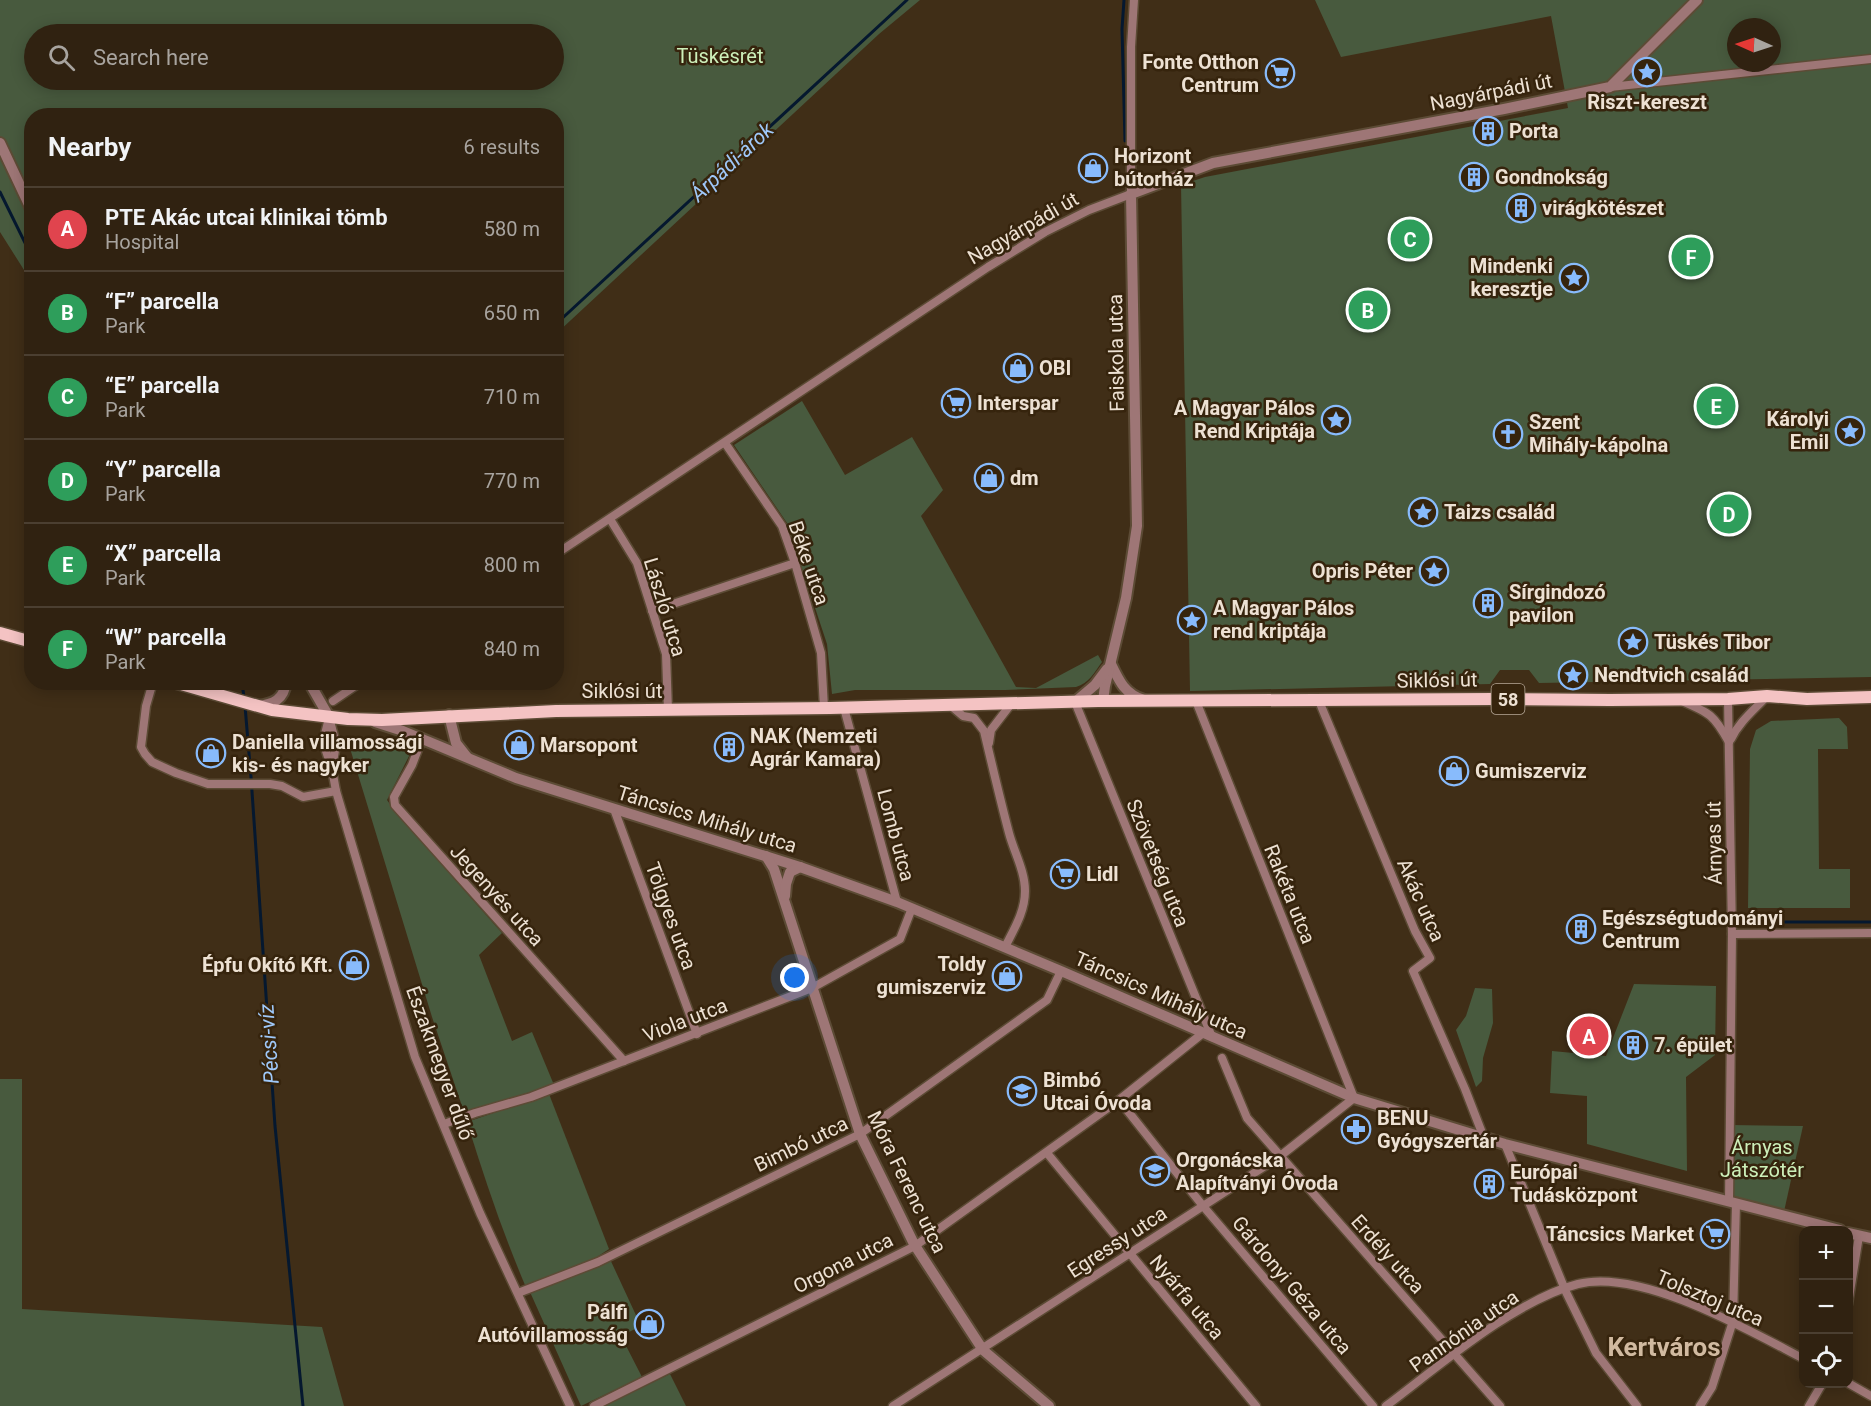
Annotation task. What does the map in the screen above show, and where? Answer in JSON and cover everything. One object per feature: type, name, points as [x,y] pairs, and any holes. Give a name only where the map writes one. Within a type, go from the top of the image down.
[{"type":"main road","points":[[0,633],[24,640]]},
{"type":"main road","name":"Siklósi út","points":[[199,690],[236,702],[293,714],[366,719],[555,711],[844,708],[1076,702]]},
{"type":"main road","name":"Siklósi út","points":[[1148,701],[1871,697]]},
{"type":"main road","name":"58","points":[[1076,702],[1148,701]]},
{"type":"street","name":"Faiskola utca","points":[[1103,701],[1126,598],[1137,526],[1131,194],[1131,47],[1134,0]]},
{"type":"street","points":[[1610,87],[1697,0]]},
{"type":"street","points":[[1610,87],[1871,59]]},
{"type":"street","name":"Nagyárpádi út","points":[[564,549],[988,267],[1045,232],[1089,210],[1212,163],[1610,87]]},
{"type":"street","points":[[0,143],[24,194]]},
{"type":"street","name":"Béke utca","points":[[726,443],[782,526],[821,653],[824,708]]},
{"type":"street","name":"László utca","points":[[610,519],[637,563],[666,654],[668,710]]},
{"type":"street","points":[[652,611],[795,563]]},
{"type":"street","points":[[1076,702],[1095,685],[1111,664],[1124,688],[1132,696],[1148,701]]},
{"type":"street","points":[[151,690],[146,706],[141,747],[152,762],[208,784],[282,786],[303,797],[336,791]]},
{"type":"street","points":[[253,706],[278,700],[284,690]]},
{"type":"street","points":[[314,690],[329,717]]},
{"type":"street","points":[[333,701],[349,690]]},
{"type":"street","points":[[1730,742],[1735,731],[1747,716],[1767,696]]},
{"type":"street","points":[[1678,699],[1706,711],[1720,725],[1730,742]]},
{"type":"street","name":"Árnyas út","points":[[1700,1406],[1712,1387],[1733,1321],[1732,1203],[1728,1115],[1732,934],[1728,699]]},
{"type":"street","name":"Rakéta utca","points":[[1196,701],[1354,1098]]},
{"type":"street","name":"Akác utca","points":[[1318,701],[1415,932],[1430,958],[1413,971],[1484,1138]]},
{"type":"street","name":"Szövetség utca","points":[[1076,702],[1207,1035]]},
{"type":"street","points":[[991,764],[989,748],[991,730],[1011,704]]},
{"type":"street","points":[[950,705],[963,716],[974,718],[984,731],[1025,890],[1019,921],[1005,947]]},
{"type":"street","name":"Lomb utca","points":[[844,708],[897,902]]},
{"type":"street","name":"Táncsics Mihály utca","points":[[449,715],[460,751],[478,762]]},
{"type":"street","name":"Északmegyer dűlő","points":[[329,717],[336,744],[332,769],[336,791],[415,1057],[480,1213],[570,1406]]},
{"type":"street","name":"Táncsics Mihály utca","points":[[366,719],[422,739],[516,778],[800,867],[897,902],[1354,1098],[1505,1144],[1824,1226]]},
{"type":"street","name":"Jegenyés utca","points":[[422,739],[412,765],[394,797],[395,805],[624,1061]]},
{"type":"street","name":"Tölgyes utca","points":[[614,809],[697,1034]]},
{"type":"street","name":"Móra Ferenc utca","points":[[766,856],[774,869],[860,1134],[915,1246],[983,1350],[1049,1406]]},
{"type":"street","name":"Móra Ferenc utca","points":[[785,902],[786,884],[790,872],[800,867]]},
{"type":"street","name":"Viola utca","points":[[444,1124],[531,1098],[812,988],[900,939],[912,909]]},
{"type":"street","points":[[1732,934],[1871,933]]},
{"type":"street","name":"Bimbó utca","points":[[518,1293],[598,1262],[860,1134],[1047,1000],[1061,971]]},
{"type":"street","name":"Orgona utca","points":[[594,1406],[915,1246],[1047,1153],[1207,1035]]},
{"type":"street","name":"Erdély utca","points":[[1222,1058],[1247,1118],[1500,1406]]},
{"type":"street","name":"Egressy utca","points":[[893,1406],[1279,1157],[1354,1098]]},
{"type":"street","name":"Gárdonyi Géza utca","points":[[1119,1100],[1203,1206],[1373,1406]]},
{"type":"street","points":[[1505,1144],[1564,1289],[1596,1353],[1637,1406]]},
{"type":"street","name":"Nyárfa utca","points":[[1047,1153],[1256,1406]]},
{"type":"street","points":[[1852,1280],[1860,1236]]},
{"type":"street","name":"Tolsztoj utca","points":[[1564,1289],[1580,1283],[1635,1285],[1665,1294],[1733,1321],[1799,1357]]},
{"type":"street","name":"Pannónia utca","points":[[1386,1406],[1530,1304],[1564,1289]]},
{"type":"street","points":[[1853,1386],[1871,1396]]},
{"type":"street","points":[[1809,1406],[1819,1388]]},
{"type":"green space","name":"Tüskésrét","points":[[0,0],[920,0],[879,34],[564,326],[564,108],[24,108],[24,270],[0,232]]},
{"type":"green space","points":[[1315,0],[1871,0],[1871,677],[1539,683],[1529,670],[1500,670],[1490,684],[1190,691],[1181,185],[1205,177],[1568,108],[1551,16],[1341,57]]},
{"type":"green space","points":[[802,401],[845,475],[912,437],[943,490],[921,516],[1016,687],[1036,688],[1098,655],[1102,662],[1091,677],[1076,687],[1005,690],[855,690],[832,694],[827,644],[787,523],[734,445]]},
{"type":"green space","points":[[1839,718],[1847,727],[1848,749],[1818,749],[1819,869],[1850,869],[1850,908],[1748,908],[1750,749],[1756,730],[1771,721]]},
{"type":"green space","points":[[349,745],[406,746],[412,750],[387,800],[502,933],[479,955],[512,1041],[532,1032],[554,1085],[464,1112],[432,1017]]},
{"type":"green space","points":[[1634,984],[1716,986],[1715,1055],[1686,1077],[1687,1171],[1587,1144],[1587,1096],[1550,1093],[1552,1051],[1606,1056]]},
{"type":"green space","points":[[1475,988],[1492,989],[1493,1023],[1483,1058],[1482,1081],[1476,1087],[1456,1030],[1466,1016]]},
{"type":"green space","points":[[0,1079],[22,1079],[22,1309],[322,1327],[344,1406],[0,1406]]},
{"type":"green space","points":[[549,1094],[609,1249],[594,1259],[525,1285],[494,1204],[467,1122]]},
{"type":"green space","name":"Árnyas Játszótér","points":[[1730,1125],[1803,1126],[1783,1216],[1729,1202]]},
{"type":"green space","points":[[609,1257],[641,1326],[621,1336],[642,1377],[581,1406],[530,1292]]},
{"type":"green space","points":[[670,1374],[686,1406],[604,1406]]},
{"type":"waterway","name":"Árpádi-árok","points":[[564,317],[907,0]]},
{"type":"waterway","points":[[1124,0],[1122,29],[1125,141]]},
{"type":"waterway","name":"Pécsi-víz","points":[[0,192],[24,241]]},
{"type":"waterway","name":"Pécsi-víz","points":[[243,690],[244,697]]},
{"type":"waterway","name":"Pécsi-víz","points":[[245,706],[275,1126],[303,1406]]},
{"type":"waterway","points":[[1747,922],[1871,922]]},
{"type":"place","name":"Riszt-kereszt","points":[[1647,72]]},
{"type":"place","name":"Fonte Otthon Centrum","points":[[1280,73]]},
{"type":"place","name":"Porta","points":[[1488,131]]},
{"type":"place","name":"Horizont bútorház","points":[[1093,168]]},
{"type":"place","name":"Gondnokság","points":[[1474,177]]},
{"type":"place","name":"virágkötészet","points":[[1521,208]]},
{"type":"place","name":"“E” parcella","points":[[1410,239]]},
{"type":"place","name":"“W” parcella","points":[[1691,257]]},
{"type":"place","name":"Mindenki keresztje","points":[[1574,278]]},
{"type":"place","name":"“F” parcella","points":[[1368,310]]},
{"type":"place","name":"OBI","points":[[1018,368]]},
{"type":"place","name":"Interspar","points":[[956,403]]},
{"type":"place","name":"“X” parcella","points":[[1716,406]]},
{"type":"place","name":"A Magyar Pálos Rend Kriptája","points":[[1336,420]]},
{"type":"place","name":"Károlyi Emil","points":[[1850,431]]},
{"type":"place","name":"Szent Mihály-kápolna","points":[[1508,434]]},
{"type":"place","name":"dm","points":[[989,478]]},
{"type":"place","name":"Taizs család","points":[[1423,512]]},
{"type":"place","name":"“Y” parcella","points":[[1729,514]]},
{"type":"place","name":"Opris Péter","points":[[1434,571]]},
{"type":"place","name":"Sírgindozó pavilon","points":[[1488,603]]},
{"type":"place","name":"A Magyar Pálos rend kriptája","points":[[1192,620]]},
{"type":"place","name":"Tüskés Tibor","points":[[1633,642]]},
{"type":"place","name":"Nendtvich család","points":[[1573,675]]},
{"type":"place","name":"Marsopont","points":[[519,745]]},
{"type":"place","name":"NAK (Nemzeti Agrár Kamara)","points":[[729,747]]},
{"type":"place","name":"Daniella villamossági kis- és nagyker","points":[[211,753]]},
{"type":"place","name":"Gumiszerviz","points":[[1454,771]]},
{"type":"place","name":"Lidl","points":[[1065,874]]},
{"type":"place","name":"Egészségtudományi Centrum","points":[[1581,929]]},
{"type":"place","name":"Épfu Okító Kft.","points":[[354,965]]},
{"type":"place","name":"Toldy gumiszerviz","points":[[1007,976]]},
{"type":"place","name":"PTE Akác utcai klinikai tömb","points":[[1589,1036]]},
{"type":"place","name":"7. épület","points":[[1633,1045]]},
{"type":"place","name":"Bimbó Utcai Óvoda","points":[[1022,1091]]},
{"type":"place","name":"BENU Gyógyszertár","points":[[1356,1129]]},
{"type":"place","name":"Orgonácska Alapítványi Óvoda","points":[[1155,1171]]},
{"type":"place","name":"Európai Tudásközpont","points":[[1489,1184]]},
{"type":"place","name":"Táncsics Market","points":[[1715,1234]]},
{"type":"place","name":"Pálfi Autóvillamosság","points":[[649,1324]]},
{"type":"district","name":"Kertváros","points":[[1664,1347]]}]
